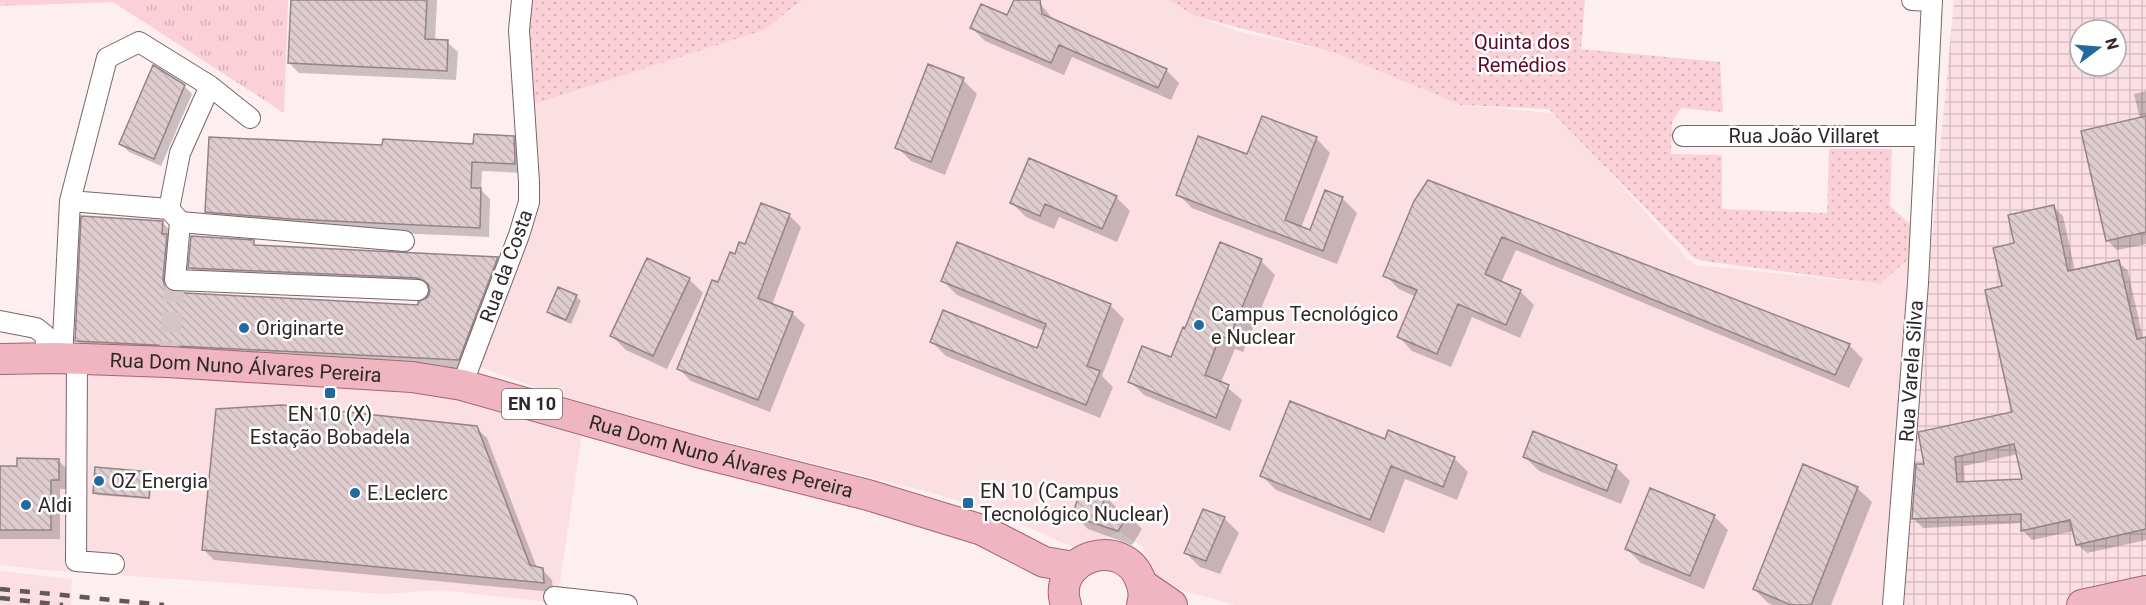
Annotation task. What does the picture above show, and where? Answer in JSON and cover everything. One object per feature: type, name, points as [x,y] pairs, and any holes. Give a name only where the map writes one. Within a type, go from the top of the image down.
[{"type":"main road","name":"Rua Dom Nuno Álvares Pereira","points":[[0,359],[168,362],[412,377],[462,385],[705,454],[868,495],[982,530],[1044,562],[1068,586]]},
{"type":"main road","name":"EN 10","points":[[1068,586],[1091,556],[1106,554],[1120,557],[1132,566],[1139,575],[1142,595],[1172,605]]},
{"type":"main road","points":[[2082,605],[2146,591]]},
{"type":"street","name":"Rua da Costa","points":[[462,385],[519,235],[529,202],[519,30],[522,0]]},
{"type":"street","points":[[1912,0],[1932,0]]},
{"type":"street","name":"Rua Varela Silva","points":[[1893,605],[1917,294],[1932,0]]},
{"type":"street","points":[[114,564],[76,561],[62,359],[70,201],[107,58],[139,42],[210,86],[250,118]]},
{"type":"street","points":[[210,86],[180,153],[174,216],[174,280],[418,290]]},
{"type":"street","name":"Rua João Villaret","points":[[1683,136],[1924,136]]},
{"type":"street","points":[[70,201],[174,216],[404,241]]},
{"type":"street","points":[[0,321],[36,328],[45,335],[62,359]]},
{"type":"street","points":[[554,597],[627,605]]},
{"type":"shaded area","name":"Campus Tecnológico e Nuclear","points":[[802,0],[1169,0],[1195,16],[1236,31],[1336,53],[1461,105],[1552,113],[1563,121],[1696,265],[1880,284],[1914,254],[1888,605],[1235,605],[1170,587],[1156,576],[1143,547],[1118,531],[1101,542],[1080,547],[1070,546],[990,510],[933,493],[692,433],[558,395],[474,365],[520,247],[531,105],[764,30]]},
{"type":"shaded area","points":[[1954,0],[2146,0],[2146,605],[1898,605]]},
{"type":"shaded area","points":[[0,369],[432,387],[583,426],[557,603],[439,590],[385,594],[0,565]]},
{"type":"shaded area","points":[[0,571],[72,579],[71,605],[0,605]]},
{"type":"green space","points":[[0,0],[288,0],[284,113],[113,2],[0,6]]},
{"type":"green space","points":[[532,0],[802,0],[764,30],[531,105],[529,52]]},
{"type":"green space","name":"Quinta dos Remédios","points":[[1169,0],[1585,0],[1581,49],[1720,62],[1723,112],[1681,108],[1672,122],[1671,154],[1722,155],[1722,209],[1827,213],[1829,149],[1892,149],[1890,206],[1909,223],[1914,254],[1880,284],[1694,258],[1549,109],[1461,105],[1336,53],[1195,16]]},
{"type":"building","points":[[291,0],[427,0],[425,39],[448,40],[447,71],[288,63]]},
{"type":"building","points":[[1014,0],[1040,0],[1042,14],[1167,69],[1158,88],[1059,45],[1051,63],[970,28],[981,4],[1007,15]]},
{"type":"building","points":[[928,64],[964,78],[931,162],[895,148]]},
{"type":"building","points":[[153,65],[185,85],[154,159],[119,144]]},
{"type":"building","points":[[1262,116],[1317,137],[1285,220],[1310,230],[1325,190],[1343,197],[1323,251],[1176,195],[1198,136],[1247,154]]},
{"type":"building","points":[[2146,116],[2146,232],[2106,241],[2081,131]]},
{"type":"building","points":[[474,134],[514,136],[515,164],[472,162],[471,188],[481,188],[480,228],[291,219],[205,212],[209,137],[382,145],[383,139],[473,144]]},
{"type":"building","points":[[1029,158],[1117,196],[1102,229],[1045,204],[1040,216],[1010,203]]},
{"type":"building","points":[[1428,180],[1850,344],[1835,375],[1502,237],[1485,274],[1521,290],[1506,325],[1458,304],[1437,354],[1397,337],[1417,290],[1383,276],[1414,201]]},
{"type":"building","points":[[761,203],[790,214],[758,298],[793,312],[758,400],[677,369],[712,280],[718,282],[730,252],[735,254],[739,242],[745,244]]},
{"type":"building","points":[[2054,205],[2068,271],[2119,260],[2137,339],[2146,337],[2146,529],[2076,545],[2070,520],[2021,531],[2021,514],[1912,519],[1916,464],[1924,464],[1918,432],[2012,412],[1985,290],[2002,286],[1993,248],[2014,243],[2008,215]],"holes":[[[2014,444],[2022,479],[1957,482],[1955,457]]]},
{"type":"building","points":[[81,216],[163,221],[162,234],[167,234],[163,279],[166,292],[418,305],[418,302],[428,297],[430,291],[428,284],[418,278],[188,268],[191,236],[254,240],[254,245],[498,257],[459,360],[75,341]]},
{"type":"building","points":[[957,242],[1111,304],[1087,366],[1100,371],[1086,405],[930,342],[943,310],[1037,348],[1046,324],[941,281]]},
{"type":"building","points":[[1220,242],[1262,259],[1229,339],[1220,336],[1205,375],[1229,385],[1216,418],[1128,382],[1142,346],[1171,357]]},
{"type":"building","points":[[647,258],[690,278],[653,356],[610,336]]},
{"type":"building","points":[[558,287],[577,295],[566,320],[547,312]]},
{"type":"building","points":[[1290,401],[1385,439],[1388,430],[1455,457],[1443,487],[1391,466],[1370,520],[1260,476]]},
{"type":"building","name":"E.Leclerc","points":[[282,405],[477,426],[530,565],[543,568],[544,583],[202,550],[216,409]]},
{"type":"building","points":[[1533,431],[1617,465],[1607,491],[1523,457]]},
{"type":"building","name":"Aldi","points":[[17,458],[59,459],[59,480],[51,480],[51,530],[0,530],[0,466],[17,466]]},
{"type":"building","points":[[1803,464],[1858,487],[1811,605],[1791,605],[1753,589]]},
{"type":"building","points":[[95,467],[151,472],[149,498],[93,493]]},
{"type":"building","points":[[1082,486],[1106,494],[1102,506],[1129,514],[1118,531],[1072,516]]},
{"type":"building","points":[[1650,488],[1715,515],[1690,576],[1625,549]]},
{"type":"building","points":[[1203,509],[1225,517],[1206,561],[1184,553]]},
{"type":"tunnel","points":[[168,362],[175,280]]},
{"type":"railway","points":[[0,589],[164,605]]},
{"type":"railway","points":[[0,598],[63,605]]},
{"type":"place","name":"Campus Tecnológico e Nuclear","points":[[1199,325]]},
{"type":"place","name":"Originarte","points":[[244,328]]},
{"type":"place","name":"EN 10 (X) Estação Bobadela","points":[[330,393]]},
{"type":"place","name":"OZ Energia","points":[[99,481]]},
{"type":"place","name":"E.Leclerc","points":[[355,493]]},
{"type":"place","name":"EN 10 (Campus Tecnológico Nuclear)","points":[[968,503]]},
{"type":"place","name":"Aldi","points":[[26,505]]}]
